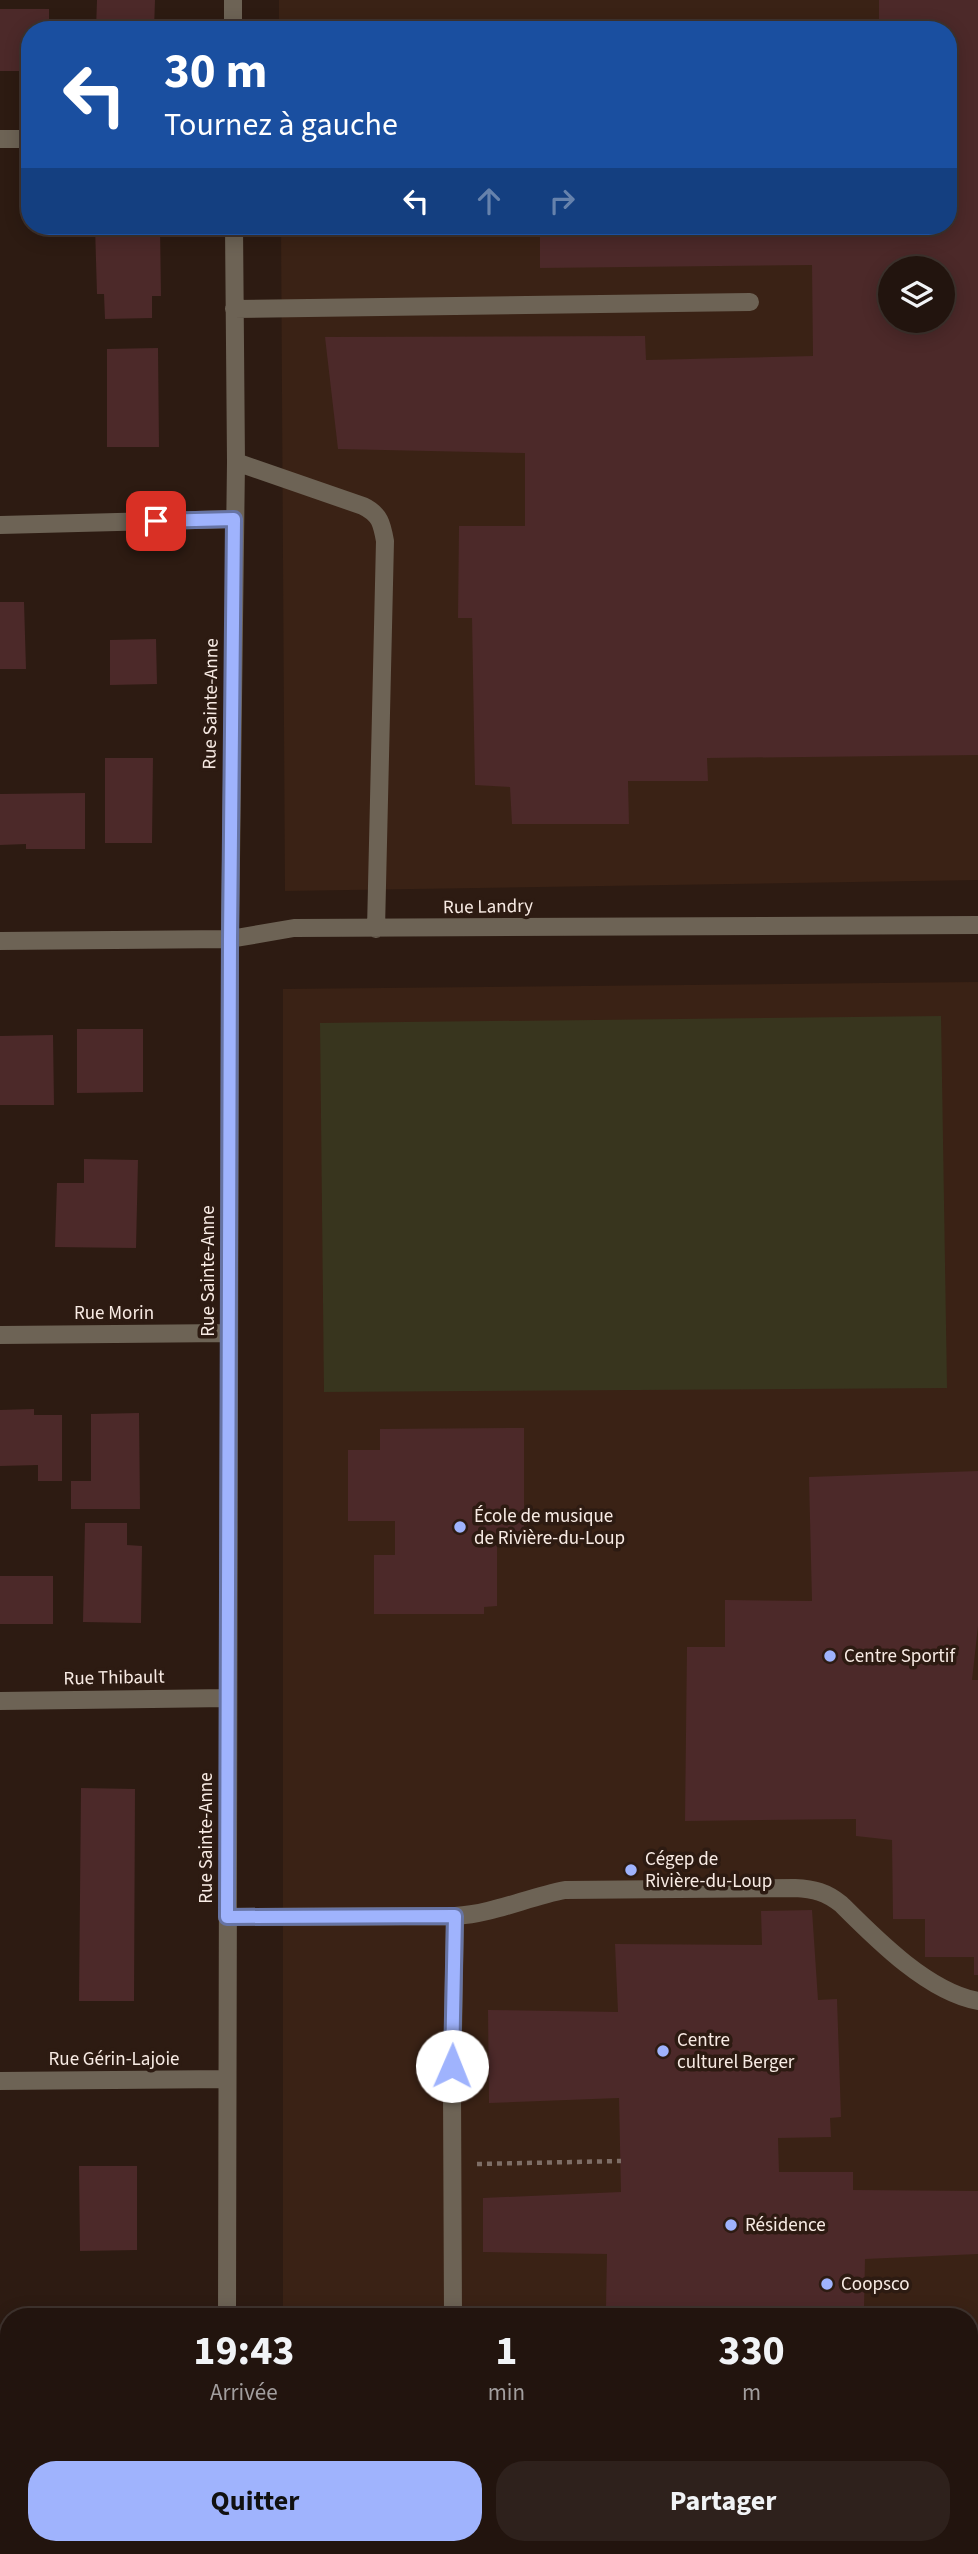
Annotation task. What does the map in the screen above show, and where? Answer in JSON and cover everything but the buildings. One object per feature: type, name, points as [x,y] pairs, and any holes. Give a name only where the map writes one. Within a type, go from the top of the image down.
[{"type":"street","points":[[233,0],[233,21]]},
{"type":"street","points":[[0,139],[21,139]]},
{"type":"street","name":"Rue Sainte-Anne","points":[[227,2308],[230,939],[236,462],[234,235]]},
{"type":"street","points":[[234,309],[750,302]]},
{"type":"street","points":[[236,462],[363,506],[381,520],[385,541],[376,929]]},
{"type":"street","points":[[0,525],[234,519]]},
{"type":"street","name":"Rue Landry","points":[[0,941],[230,939],[294,928],[978,925]]},
{"type":"street","name":"Rue Morin","points":[[0,1335],[229,1333]]},
{"type":"street","name":"Rue Thibault","points":[[0,1701],[228,1698]]},
{"type":"street","points":[[227,1917],[475,1915],[536,1895],[565,1890],[815,1889],[830,1895],[918,1972],[950,1992],[978,2001]]},
{"type":"street","points":[[453,2308],[455,1916]]},
{"type":"street","name":"Rue Gérin-Lajoie","points":[[0,2081],[228,2080]]},
{"type":"path","points":[[452,2165],[621,2161]]},
{"type":"shaded area","points":[[279,0],[978,0],[978,880],[285,891],[281,235],[957,235],[957,21],[279,21]]},
{"type":"shaded area","name":"Cégep de Rivière-du-Loup","points":[[978,982],[978,2308],[283,2308],[283,989]]},
{"type":"shaded area","points":[[941,1016],[947,1388],[324,1392],[320,1023]]},
{"type":"place","name":"École de musique de Rivière-du-Loup","points":[[460,1527]]},
{"type":"place","name":"Centre Sportif","points":[[830,1656]]},
{"type":"place","name":"Cégep de Rivière-du-Loup","points":[[631,1870]]},
{"type":"place","name":"Centre culturel Berger","points":[[663,2051]]},
{"type":"place","name":"Résidence","points":[[731,2225]]},
{"type":"place","name":"Coopsco","points":[[827,2284]]},
{"type":"route","points":[[156,521],[234,519],[227,1917],[455,1916],[452,2066]]}]
